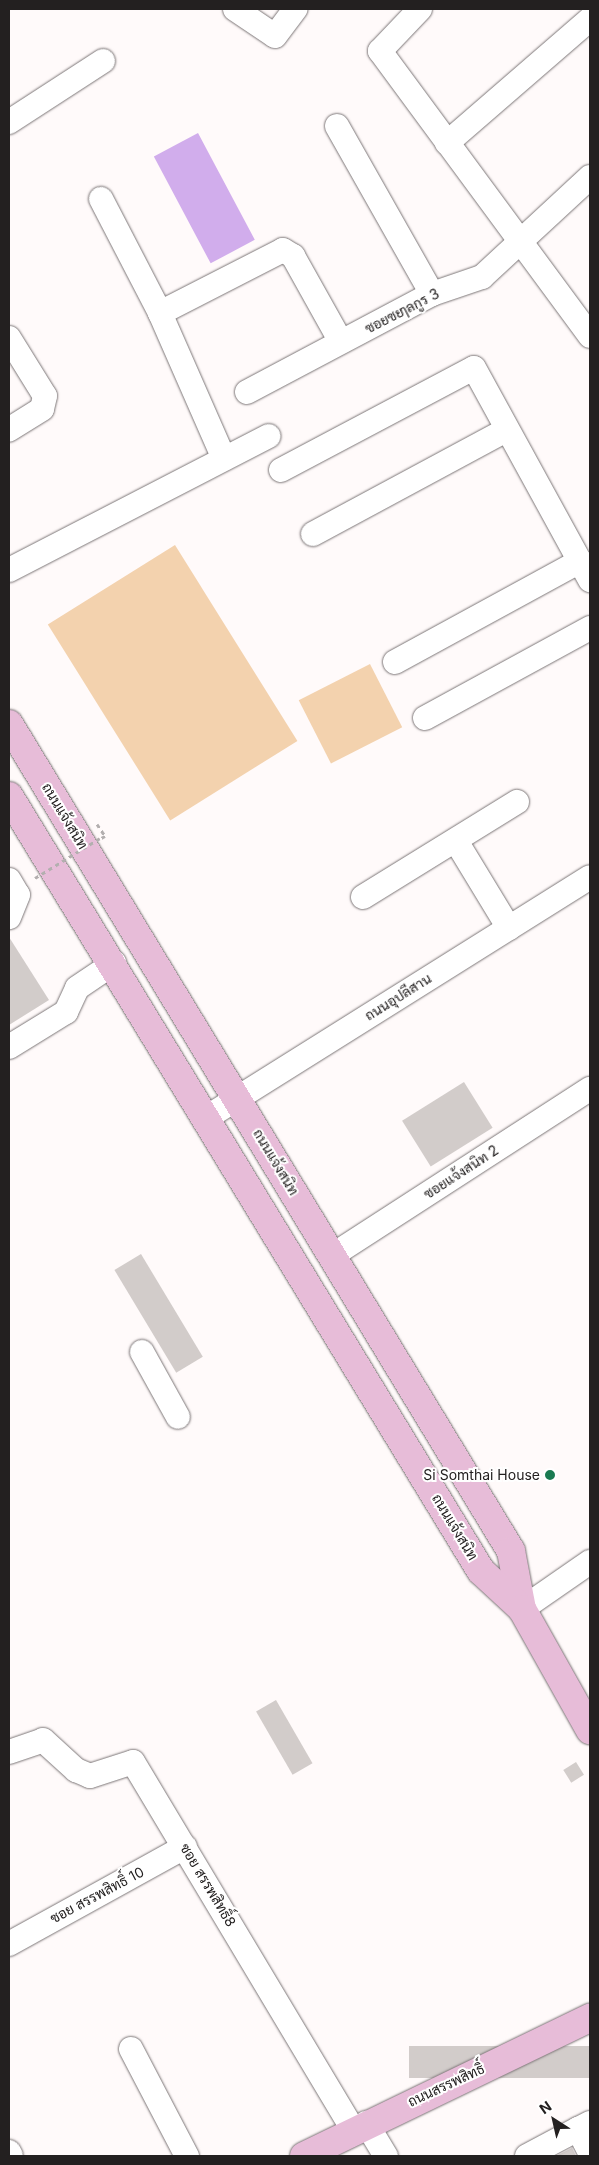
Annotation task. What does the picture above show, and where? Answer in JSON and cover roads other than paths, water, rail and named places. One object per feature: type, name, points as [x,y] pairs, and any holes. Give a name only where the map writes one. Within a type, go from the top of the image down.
[{"type":"main road","name":"ถนนแจ้งสนิท","points":[[9,724],[333,1254],[511,1551],[522,1609]]},
{"type":"main road","name":"ถนนแจ้งสนิท","points":[[9,796],[114,963],[481,1571],[522,1609],[589,1723]]},
{"type":"main road","name":"ถนนสรรพสิทธิ์","points":[[304,2156],[359,2126],[590,2018]]},
{"type":"street","points":[[235,9],[275,36],[295,9]]},
{"type":"street","points":[[420,9],[380,51],[519,243],[590,336]]},
{"type":"street","points":[[447,144],[590,19]]},
{"type":"street","points":[[9,122],[103,61]]},
{"type":"street","points":[[337,126],[432,294]]},
{"type":"street","name":"ซอยซยๅลกูร 3","points":[[247,392],[432,294],[482,277],[590,177]]},
{"type":"street","points":[[100,199],[160,313],[224,459]]},
{"type":"street","points":[[160,313],[284,250],[293,256],[341,342]]},
{"type":"street","points":[[9,338],[45,396],[42,410],[9,430]]},
{"type":"street","points":[[281,470],[474,368],[506,430],[585,571],[395,662]]},
{"type":"street","points":[[313,534],[506,430]]},
{"type":"street","points":[[9,570],[269,436]]},
{"type":"street","points":[[425,718],[590,628]]},
{"type":"street","points":[[362,897],[517,802]]},
{"type":"street","points":[[456,841],[509,928]]},
{"type":"street","name":"ถนนอุปลีสาน","points":[[206,1118],[590,876]]},
{"type":"street","points":[[9,880],[18,895],[9,917]]},
{"type":"street","points":[[9,1047],[66,1012],[77,988],[114,963]]},
{"type":"street","name":"ซอยแจ้งสนิท 2","points":[[333,1254],[590,1088]]},
{"type":"street","points":[[142,1352],[178,1417]]},
{"type":"street","points":[[522,1609],[590,1562]]},
{"type":"street","name":"ซอย สรรพสิทธิ์8","points":[[9,1752],[43,1740],[76,1770],[90,1776],[133,1762],[359,2126],[386,2156]]},
{"type":"street","name":"ซอย สรรพสิทธิ์ 10","points":[[9,1944],[185,1847]]},
{"type":"street","points":[[130,2049],[187,2156]]},
{"type":"street","points":[[527,2156],[584,2126],[590,2153]]},
{"type":"street","points":[[9,2152],[11,2156]]},
{"type":"place","name":"Si Somthai House","points":[[550,1475]]}]
